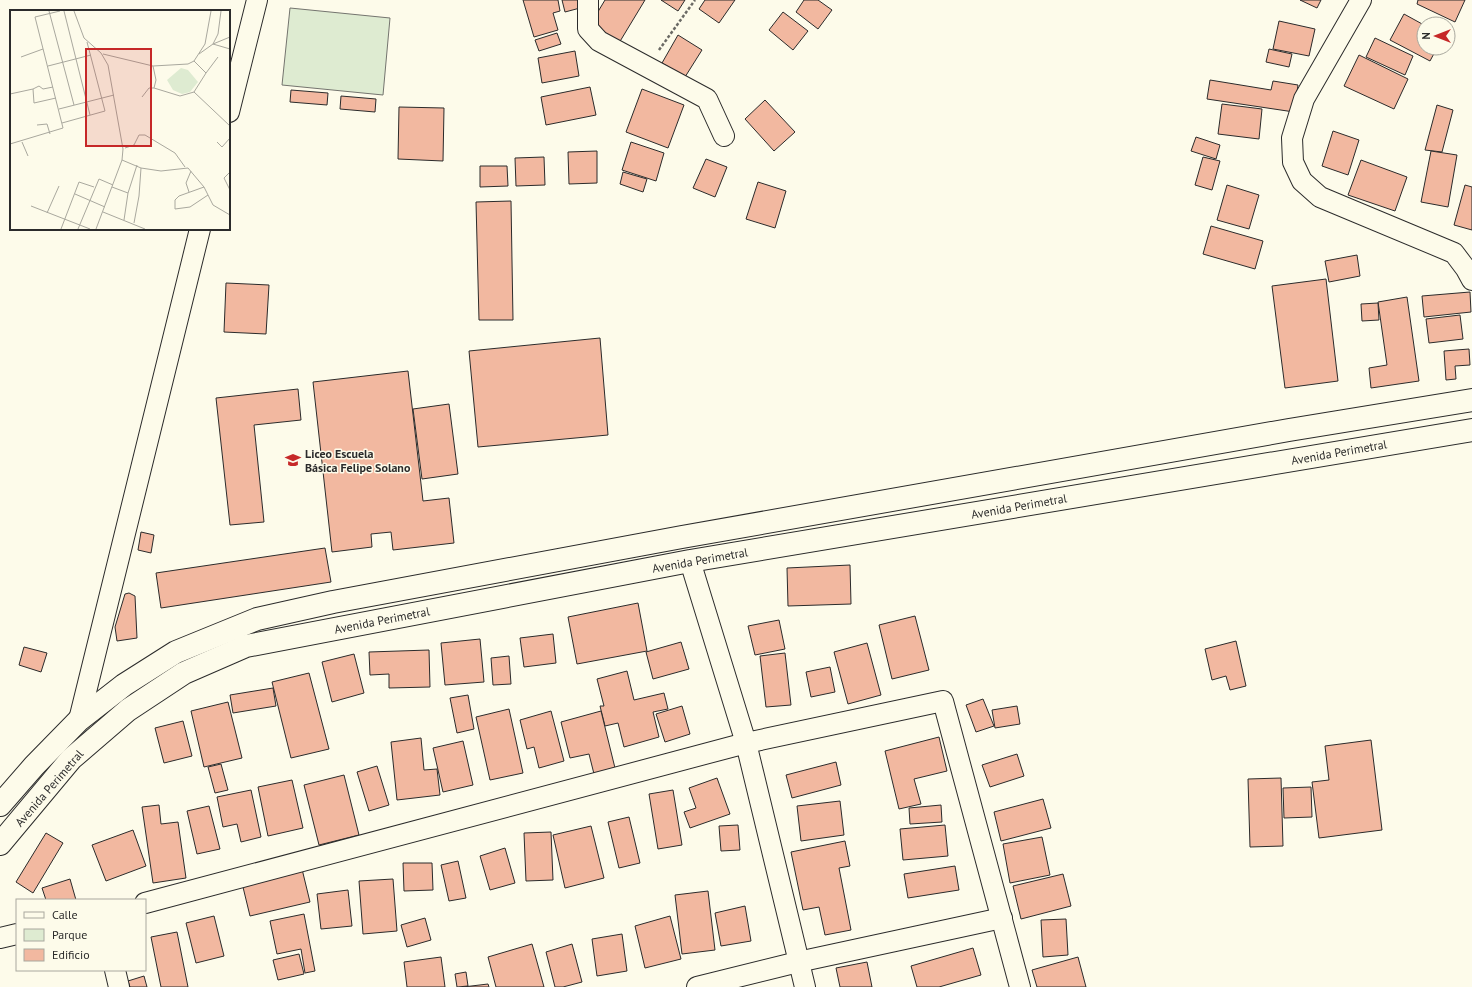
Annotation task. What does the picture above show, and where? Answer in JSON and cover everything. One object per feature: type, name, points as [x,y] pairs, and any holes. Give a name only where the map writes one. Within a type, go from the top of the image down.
[{"type":"main road","name":"Avenida Perimetral","points":[[0,805],[34,766],[79,720],[124,685],[176,652],[256,619],[333,602],[682,537],[1289,430],[1472,400]]},
{"type":"main road","name":"Avenida Perimetral","points":[[0,844],[71,759],[128,710],[184,673],[246,646],[690,561],[1472,430]]},
{"type":"street","points":[[230,108],[257,0]]},
{"type":"street","points":[[588,0],[588,29],[599,41],[707,99],[724,136]]},
{"type":"street","points":[[1361,0],[1304,99],[1292,138],[1293,162],[1302,181],[1320,197],[1454,253],[1472,280]]},
{"type":"street","points":[[79,720],[200,230]]},
{"type":"street","points":[[690,561],[746,743],[805,987]]},
{"type":"street","points":[[146,903],[746,743],[943,701],[1020,987]]},
{"type":"street","points":[[697,987],[798,962],[1002,918]]},
{"type":"street","points":[[0,938],[16,934]]},
{"type":"street","points":[[115,971],[119,987]]},
{"type":"path","points":[[647,67],[695,0]]},
{"type":"green space","points":[[290,8],[390,18],[383,95],[282,85]]},
{"type":"building","points":[[523,0],[558,0],[560,11],[553,13],[558,30],[534,37]]},
{"type":"building","points":[[562,0],[578,0],[580,8],[565,12]]},
{"type":"building","points":[[605,0],[645,0],[619,43],[590,25]]},
{"type":"building","points":[[661,0],[685,0],[678,11]]},
{"type":"building","points":[[705,0],[735,0],[719,23],[699,9]]},
{"type":"building","points":[[804,0],[818,0],[832,10],[818,29],[796,12]]},
{"type":"building","points":[[1300,0],[1321,0],[1317,8]]},
{"type":"building","points":[[1418,0],[1465,0],[1456,20],[1456,16],[1442,16],[1417,4]]},
{"type":"building","points":[[783,12],[808,31],[793,50],[769,30]]},
{"type":"building","points":[[1404,14],[1416,21],[1416,54],[1390,40]]},
{"type":"building","points":[[1279,21],[1315,29],[1309,56],[1273,49]]},
{"type":"building","points":[[557,33],[561,44],[539,51],[535,40]]},
{"type":"building","points":[[678,35],[702,50],[685,77],[662,63]]},
{"type":"building","points":[[1375,38],[1413,56],[1405,75],[1366,57]]},
{"type":"building","points":[[1269,49],[1292,54],[1289,67],[1266,62]]},
{"type":"building","points":[[575,51],[579,76],[542,83],[538,58]]},
{"type":"building","points":[[1359,55],[1408,79],[1394,109],[1344,86]]},
{"type":"building","points":[[1420,56],[1433,56],[1430,61]]},
{"type":"building","points":[[1210,80],[1271,90],[1273,81],[1298,85],[1294,112],[1207,99]]},
{"type":"building","points":[[590,87],[596,115],[546,125],[541,97]]},
{"type":"building","points":[[642,89],[684,105],[668,148],[626,132]]},
{"type":"building","points":[[291,90],[328,93],[327,105],[290,102]]},
{"type":"building","points":[[341,96],[376,99],[375,112],[340,109]]},
{"type":"building","points":[[765,100],[795,132],[774,151],[745,119]]},
{"type":"building","points":[[1222,104],[1262,109],[1259,139],[1218,134]]},
{"type":"building","points":[[1437,105],[1453,110],[1442,152],[1425,150]]},
{"type":"building","points":[[399,107],[444,108],[443,161],[398,159]]},
{"type":"building","points":[[1333,131],[1359,140],[1348,175],[1322,166]]},
{"type":"building","points":[[1196,137],[1220,145],[1216,159],[1191,151]]},
{"type":"building","points":[[631,142],[664,153],[656,181],[622,170]]},
{"type":"building","points":[[597,151],[597,183],[569,184],[568,152]]},
{"type":"building","points":[[1431,151],[1457,155],[1448,207],[1421,202]]},
{"type":"building","points":[[544,157],[545,185],[516,186],[515,158]]},
{"type":"building","points":[[1203,157],[1220,161],[1212,190],[1195,185]]},
{"type":"building","points":[[706,159],[727,167],[715,197],[693,188]]},
{"type":"building","points":[[1361,160],[1407,177],[1395,211],[1348,195]]},
{"type":"building","points":[[480,166],[507,166],[508,186],[480,187]]},
{"type":"building","points":[[623,172],[647,179],[643,192],[620,184]]},
{"type":"building","points":[[758,182],[786,191],[775,228],[746,219]]},
{"type":"building","points":[[1227,185],[1259,195],[1249,229],[1217,220]]},
{"type":"building","points":[[1465,185],[1472,187],[1472,230],[1454,225]]},
{"type":"building","points":[[511,201],[513,320],[479,320],[476,202]]},
{"type":"building","points":[[1211,226],[1263,241],[1255,269],[1203,254]]},
{"type":"building","points":[[1357,255],[1360,276],[1329,282],[1325,261]]},
{"type":"building","points":[[1326,279],[1338,381],[1285,388],[1272,286]]},
{"type":"building","points":[[226,283],[269,285],[266,334],[224,332]]},
{"type":"building","points":[[1470,292],[1471,312],[1424,317],[1422,296]]},
{"type":"building","points":[[1407,297],[1419,381],[1371,388],[1369,368],[1387,365],[1378,302]]},
{"type":"building","points":[[1378,303],[1379,320],[1362,321],[1361,304]]},
{"type":"building","points":[[1460,315],[1463,339],[1429,343],[1426,319]]},
{"type":"building","points":[[600,338],[608,435],[478,447],[469,351]]},
{"type":"building","points":[[1469,349],[1470,365],[1455,366],[1456,379],[1446,380],[1444,351]]},
{"type":"building","points":[[408,371],[423,501],[449,498],[454,543],[393,550],[391,532],[371,534],[372,547],[332,552],[313,382]]},
{"type":"building","points":[[298,389],[301,420],[254,425],[264,522],[230,525],[216,398]]},
{"type":"building","points":[[449,404],[458,474],[422,479],[413,409]]},
{"type":"building","points":[[141,532],[154,535],[151,553],[138,550]]},
{"type":"building","points":[[325,548],[331,582],[161,608],[156,573]]},
{"type":"building","points":[[850,565],[851,604],[788,606],[787,568]]},
{"type":"building","points":[[129,593],[135,596],[137,638],[117,641],[115,627],[125,594]]},
{"type":"building","points":[[638,603],[647,651],[577,664],[568,617]]},
{"type":"building","points":[[915,616],[929,670],[892,679],[879,625]]},
{"type":"building","points":[[779,620],[785,649],[755,655],[748,626]]},
{"type":"building","points":[[553,634],[556,663],[524,667],[520,638]]},
{"type":"building","points":[[480,639],[484,682],[445,685],[441,643]]},
{"type":"building","points":[[1236,641],[1246,686],[1230,690],[1226,676],[1212,680],[1205,649]]},
{"type":"building","points":[[681,642],[689,669],[653,679],[646,652]]},
{"type":"building","points":[[867,643],[881,695],[848,704],[834,652]]},
{"type":"building","points":[[24,647],[47,653],[41,672],[19,665]]},
{"type":"building","points":[[429,650],[430,687],[389,688],[389,674],[370,675],[369,652]]},
{"type":"building","points":[[785,653],[791,705],[766,707],[760,656]]},
{"type":"building","points":[[354,654],[364,693],[332,702],[322,662]]},
{"type":"building","points":[[509,656],[511,684],[493,685],[491,658]]},
{"type":"building","points":[[830,667],[835,692],[811,697],[806,672]]},
{"type":"building","points":[[627,671],[634,700],[664,693],[668,709],[653,712],[659,737],[624,747],[618,723],[605,726],[600,706],[604,706],[597,679]]},
{"type":"building","points":[[309,673],[329,749],[291,758],[272,682]]},
{"type":"building","points":[[273,688],[276,706],[233,713],[230,695]]},
{"type":"building","points":[[468,695],[474,729],[457,733],[450,698]]},
{"type":"building","points":[[983,699],[994,726],[976,732],[966,705]]},
{"type":"building","points":[[228,702],[242,758],[204,767],[191,711]]},
{"type":"building","points":[[682,706],[690,734],[665,742],[656,714]]},
{"type":"building","points":[[1017,706],[1020,724],[995,728],[992,710]]},
{"type":"building","points":[[509,709],[523,773],[490,780],[476,717]]},
{"type":"building","points":[[551,711],[564,761],[539,768],[534,747],[527,749],[520,720]]},
{"type":"building","points":[[601,711],[615,768],[594,774],[589,754],[570,758],[561,722]]},
{"type":"building","points":[[183,721],[192,756],[164,763],[155,728]]},
{"type":"building","points":[[939,737],[947,771],[914,779],[921,804],[899,809],[885,751]]},
{"type":"building","points":[[421,738],[424,770],[437,769],[440,795],[397,800],[391,742]]},
{"type":"building","points":[[1371,740],[1382,830],[1319,838],[1312,782],[1329,780],[1325,746]]},
{"type":"building","points":[[463,741],[473,785],[443,792],[433,748]]},
{"type":"building","points":[[1017,754],[1024,776],[990,787],[982,765]]},
{"type":"building","points":[[836,762],[841,785],[792,798],[786,775]]},
{"type":"building","points":[[221,764],[228,790],[215,793],[208,767]]},
{"type":"building","points":[[377,766],[389,805],[369,811],[357,772]]},
{"type":"building","points":[[344,775],[359,835],[319,845],[304,785]]},
{"type":"building","points":[[717,778],[730,814],[690,828],[684,812],[696,808],[689,788]]},
{"type":"building","points":[[1281,778],[1283,846],[1250,847],[1248,779]]},
{"type":"building","points":[[292,780],[303,828],[268,836],[258,787]]},
{"type":"building","points":[[1311,787],[1312,817],[1284,818],[1283,788]]},
{"type":"building","points":[[251,790],[261,837],[241,842],[237,824],[223,827],[217,797]]},
{"type":"building","points":[[673,790],[682,845],[658,849],[649,794]]},
{"type":"building","points":[[1043,799],[1051,828],[1001,841],[994,812]]},
{"type":"building","points":[[840,801],[844,835],[801,841],[797,806]]},
{"type":"building","points":[[159,805],[161,824],[178,822],[186,878],[153,883],[142,807]]},
{"type":"building","points":[[941,805],[942,822],[910,824],[909,808]]},
{"type":"building","points":[[209,806],[220,849],[197,854],[187,811]]},
{"type":"building","points":[[629,817],[640,863],[619,868],[608,822]]},
{"type":"building","points":[[738,825],[740,850],[721,851],[719,826]]},
{"type":"building","points":[[945,825],[948,856],[903,860],[900,829]]},
{"type":"building","points":[[591,826],[604,878],[565,888],[553,835]]},
{"type":"building","points":[[133,830],[146,866],[106,881],[92,845]]},
{"type":"building","points":[[551,832],[553,880],[526,881],[524,833]]},
{"type":"building","points":[[46,833],[63,843],[33,893],[16,882]]},
{"type":"building","points":[[1042,837],[1050,875],[1010,883],[1003,844]]},
{"type":"building","points":[[845,841],[850,866],[839,868],[851,930],[825,935],[819,907],[803,910],[791,852]]},
{"type":"building","points":[[505,848],[515,883],[490,890],[480,856]]},
{"type":"building","points":[[458,861],[466,898],[449,901],[441,865]]},
{"type":"building","points":[[403,863],[432,863],[433,890],[404,891]]},
{"type":"building","points":[[955,866],[959,890],[908,898],[904,874]]},
{"type":"building","points":[[302,869],[310,902],[250,916],[242,883]]},
{"type":"building","points":[[1063,874],[1071,906],[1021,919],[1013,886]]},
{"type":"building","points":[[70,879],[76,899],[46,899],[42,888]]},
{"type":"building","points":[[393,879],[397,931],[363,934],[359,881]]},
{"type":"building","points":[[348,890],[352,926],[321,929],[317,894]]},
{"type":"building","points":[[708,891],[715,950],[682,954],[675,895]]},
{"type":"building","points":[[745,906],[751,941],[721,946],[715,913]]},
{"type":"building","points":[[304,914],[315,971],[305,973],[301,949],[277,954],[270,921]]},
{"type":"building","points":[[214,916],[224,956],[196,963],[186,923]]},
{"type":"building","points":[[670,916],[681,959],[645,968],[635,926]]},
{"type":"building","points":[[425,918],[431,940],[407,947],[401,925]]},
{"type":"building","points":[[1066,919],[1068,955],[1043,957],[1041,920]]},
{"type":"building","points":[[177,932],[188,987],[161,987],[151,937]]},
{"type":"building","points":[[622,934],[627,971],[597,976],[592,939]]},
{"type":"building","points":[[532,944],[544,987],[496,987],[488,957]]},
{"type":"building","points":[[572,944],[582,982],[563,987],[555,987],[546,952]]},
{"type":"building","points":[[973,948],[981,975],[939,987],[917,987],[911,966]]},
{"type":"building","points":[[299,954],[304,974],[278,980],[273,960]]},
{"type":"building","points":[[441,957],[445,987],[407,987],[404,962]]},
{"type":"building","points":[[1078,957],[1086,987],[1037,987],[1032,970]]},
{"type":"building","points":[[867,962],[872,987],[840,987],[836,968]]},
{"type":"building","points":[[466,972],[468,986],[457,987],[455,974]]},
{"type":"building","points":[[144,976],[147,987],[130,987],[128,981]]},
{"type":"building","points":[[488,984],[489,987],[463,987]]},
{"type":"place","name":"Liceo Escuela Básica Felipe Solano","points":[[293,460]]}]
